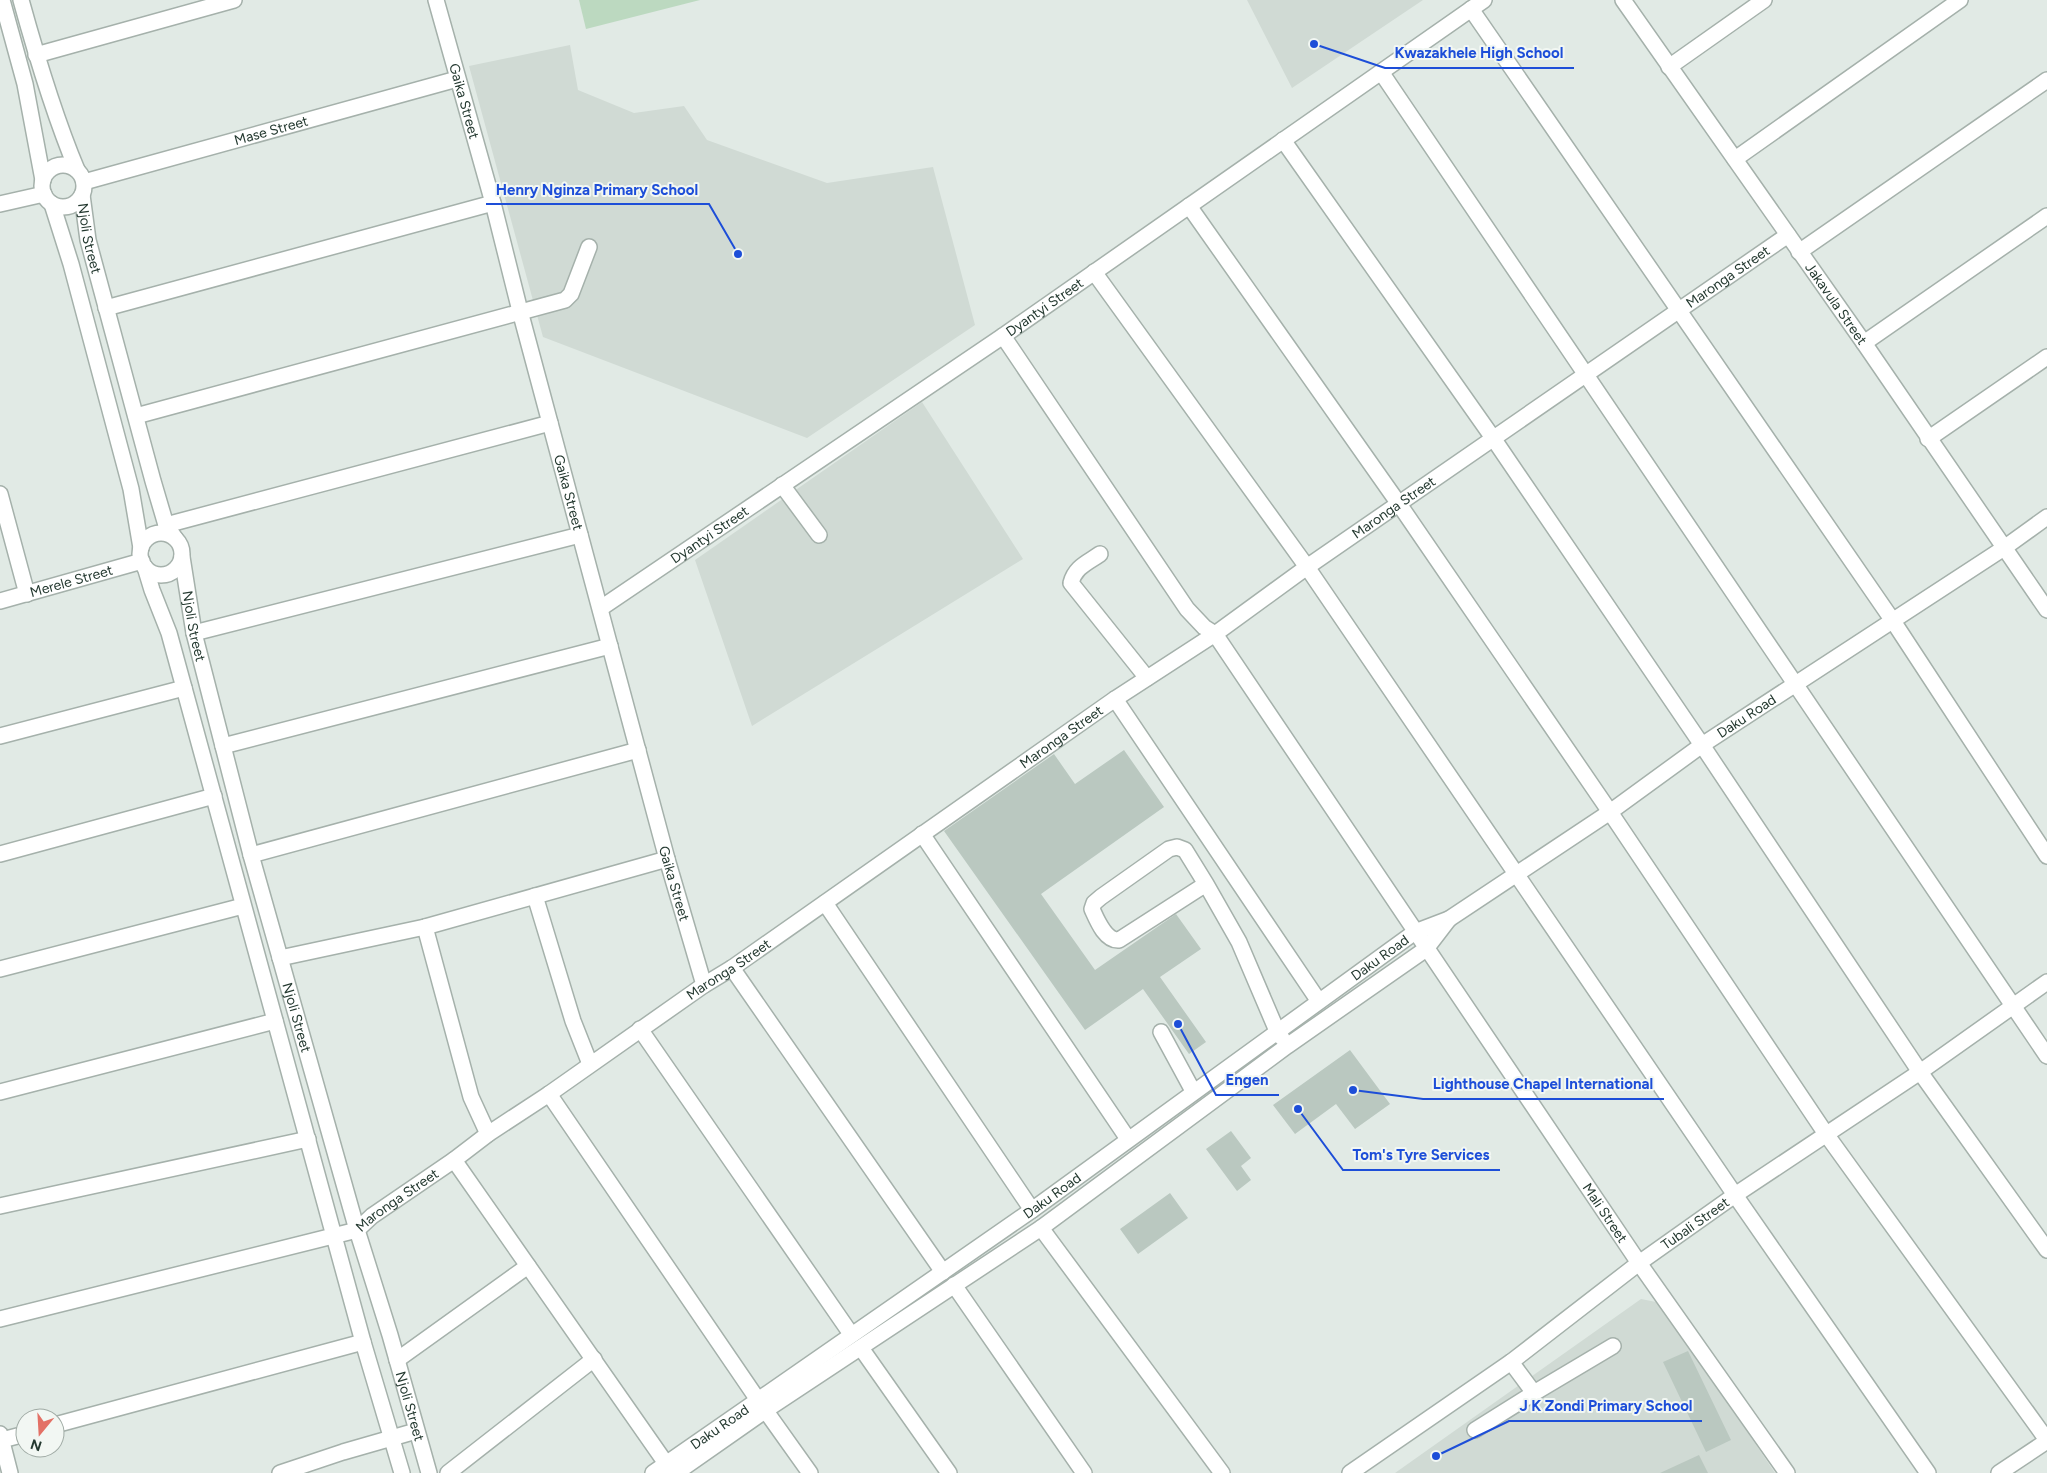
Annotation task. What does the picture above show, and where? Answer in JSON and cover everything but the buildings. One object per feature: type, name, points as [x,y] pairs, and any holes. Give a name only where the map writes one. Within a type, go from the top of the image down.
[{"type":"street","name":"Njoli Street","points":[[2,0],[25,84],[46,193],[71,264],[130,489],[143,559],[152,590],[169,633],[333,1235],[402,1473]]},
{"type":"street","name":"Njoli Street","points":[[21,0],[36,55],[81,183],[88,240],[106,308],[152,481],[166,524],[175,538]]},
{"type":"street","points":[[36,55],[234,0]]},
{"type":"street","name":"Gaika Street","points":[[436,0],[667,859],[704,985]]},
{"type":"street","name":"Jakavula Street","points":[[1623,0],[1864,343],[2047,610]]},
{"type":"street","points":[[1669,66],[1764,0]]},
{"type":"street","points":[[1735,160],[1960,0]]},
{"type":"street","points":[[1477,4],[1678,311],[1892,621],[2047,856]]},
{"type":"street","name":"Dyantyi Street","points":[[601,608],[1003,336],[1477,4]]},
{"type":"street","points":[[1381,72],[2047,1056]]},
{"type":"street","name":"Mase Street","points":[[81,183],[457,79]]},
{"type":"street","points":[[1799,252],[2047,80]]},
{"type":"street","points":[[1283,140],[1493,438],[1702,745],[1920,1072],[2047,1250]]},
{"type":"street","points":[[0,204],[46,193],[66,207],[78,201],[81,183],[64,165],[57,166],[51,169],[46,193]]},
{"type":"street","points":[[106,308],[492,203]]},
{"type":"street","points":[[1188,206],[1399,504],[1610,812],[1826,1134],[2047,1440],[1999,1473]]},
{"type":"street","points":[[1864,343],[2047,216]]},
{"type":"street","name":"Maronga Street","points":[[0,1319],[357,1230],[372,1216],[454,1160],[488,1134],[826,903],[1115,699],[1215,634],[1493,438],[1788,235]]},
{"type":"street","points":[[136,416],[565,300],[569,297],[589,247]]},
{"type":"street","points":[[1094,272],[1308,567],[1515,874],[1928,1473]]},
{"type":"street","name":"Mali Street","points":[[1003,336],[1187,609],[1204,627],[1215,634],[1414,932],[1639,1263],[1787,1473]]},
{"type":"street","points":[[1928,439],[2047,357]]},
{"type":"street","points":[[166,524],[550,423]]},
{"type":"street","points":[[782,485],[819,535]]},
{"type":"street","points":[[0,494],[27,594]]},
{"type":"street","name":"Daku Road","points":[[654,1473],[672,1470],[762,1405],[851,1334],[1032,1210],[1318,1000],[1414,932],[1449,919],[1610,812],[1702,745],[2004,548],[2047,517]]},
{"type":"street","points":[[155,534],[169,534],[179,543],[182,556],[176,568],[164,574],[157,574],[143,559],[144,542],[155,534]]},
{"type":"street","points":[[194,633],[580,535]]},
{"type":"street","points":[[1100,554],[1073,573],[1071,583],[1147,678]]},
{"type":"street","name":"Njoli Street","points":[[182,556],[194,633],[251,855],[357,1230],[429,1473]]},
{"type":"street","name":"Merele Street","points":[[0,601],[143,559]]},
{"type":"street","points":[[223,746],[610,646]]},
{"type":"street","points":[[0,736],[184,688]]},
{"type":"street","points":[[1115,699],[1318,1000]]},
{"type":"street","points":[[251,855],[638,750]]},
{"type":"street","points":[[0,854],[214,796]]},
{"type":"street","points":[[922,834],[1128,1139]]},
{"type":"street","points":[[1206,884],[1124,939],[1114,940],[1107,936],[1092,909],[1094,903],[1101,897],[1174,847],[1184,850],[1206,884],[1239,942],[1277,1031],[1287,1046]]},
{"type":"street","points":[[280,958],[425,927],[667,859]]},
{"type":"street","points":[[535,896],[576,1032],[590,1064]]},
{"type":"street","points":[[826,903],[1032,1210]]},
{"type":"street","points":[[0,969],[243,906]]},
{"type":"street","name":"Daku Road","points":[[762,1405],[861,1348],[1041,1228],[1287,1046],[1426,949],[1449,919]]},
{"type":"street","points":[[425,927],[468,1087],[475,1108],[488,1134]]},
{"type":"street","points":[[732,968],[943,1272]]},
{"type":"street","name":"Tubali Street","points":[[1352,1472],[1512,1362],[1639,1263],[1735,1195],[1920,1072],[2047,982]]},
{"type":"street","points":[[0,1092],[275,1021]]},
{"type":"street","points":[[640,1029],[851,1334]]},
{"type":"street","points":[[1161,1032],[1193,1091]]},
{"type":"street","points":[[549,1094],[810,1473]]},
{"type":"street","points":[[0,1206],[308,1139]]},
{"type":"street","points":[[454,1160],[672,1470]]},
{"type":"street","points":[[1041,1228],[1222,1473]]},
{"type":"street","points":[[397,1360],[528,1266]]},
{"type":"street","points":[[954,1285],[1084,1473]]},
{"type":"street","points":[[65,1422],[363,1342]]},
{"type":"street","points":[[1476,1430],[1614,1346]]},
{"type":"street","points":[[861,1348],[949,1473]]},
{"type":"street","points":[[448,1473],[594,1359]]},
{"type":"street","points":[[1512,1362],[1534,1393]]},
{"type":"street","points":[[280,1473],[416,1431]]},
{"type":"street","points":[[10,1473],[1,1437],[15,1435]]},
{"type":"shaded area","points":[[1247,0],[1423,0],[1292,88]]},
{"type":"shaded area","points":[[570,45],[578,90],[634,113],[684,106],[707,140],[827,183],[933,167],[975,325],[807,438],[543,337],[469,66]]},
{"type":"shaded area","points":[[922,402],[1023,559],[752,726],[695,560]]},
{"type":"shaded area","points":[[1641,1299],[1661,1303],[1775,1473],[1395,1473]]},
{"type":"green space","points":[[579,0],[700,0],[586,29]]},
{"type":"place","name":"Kwazakhele High School","points":[[1314,44]]},
{"type":"place","name":"Henry Nginza Primary School","points":[[738,254]]},
{"type":"place","name":"Engen","points":[[1178,1024]]},
{"type":"place","name":"Lighthouse Chapel International","points":[[1353,1090]]},
{"type":"place","name":"Tom's Tyre Services","points":[[1298,1109]]},
{"type":"place","name":"J K Zondi Primary School","points":[[1436,1456]]}]
